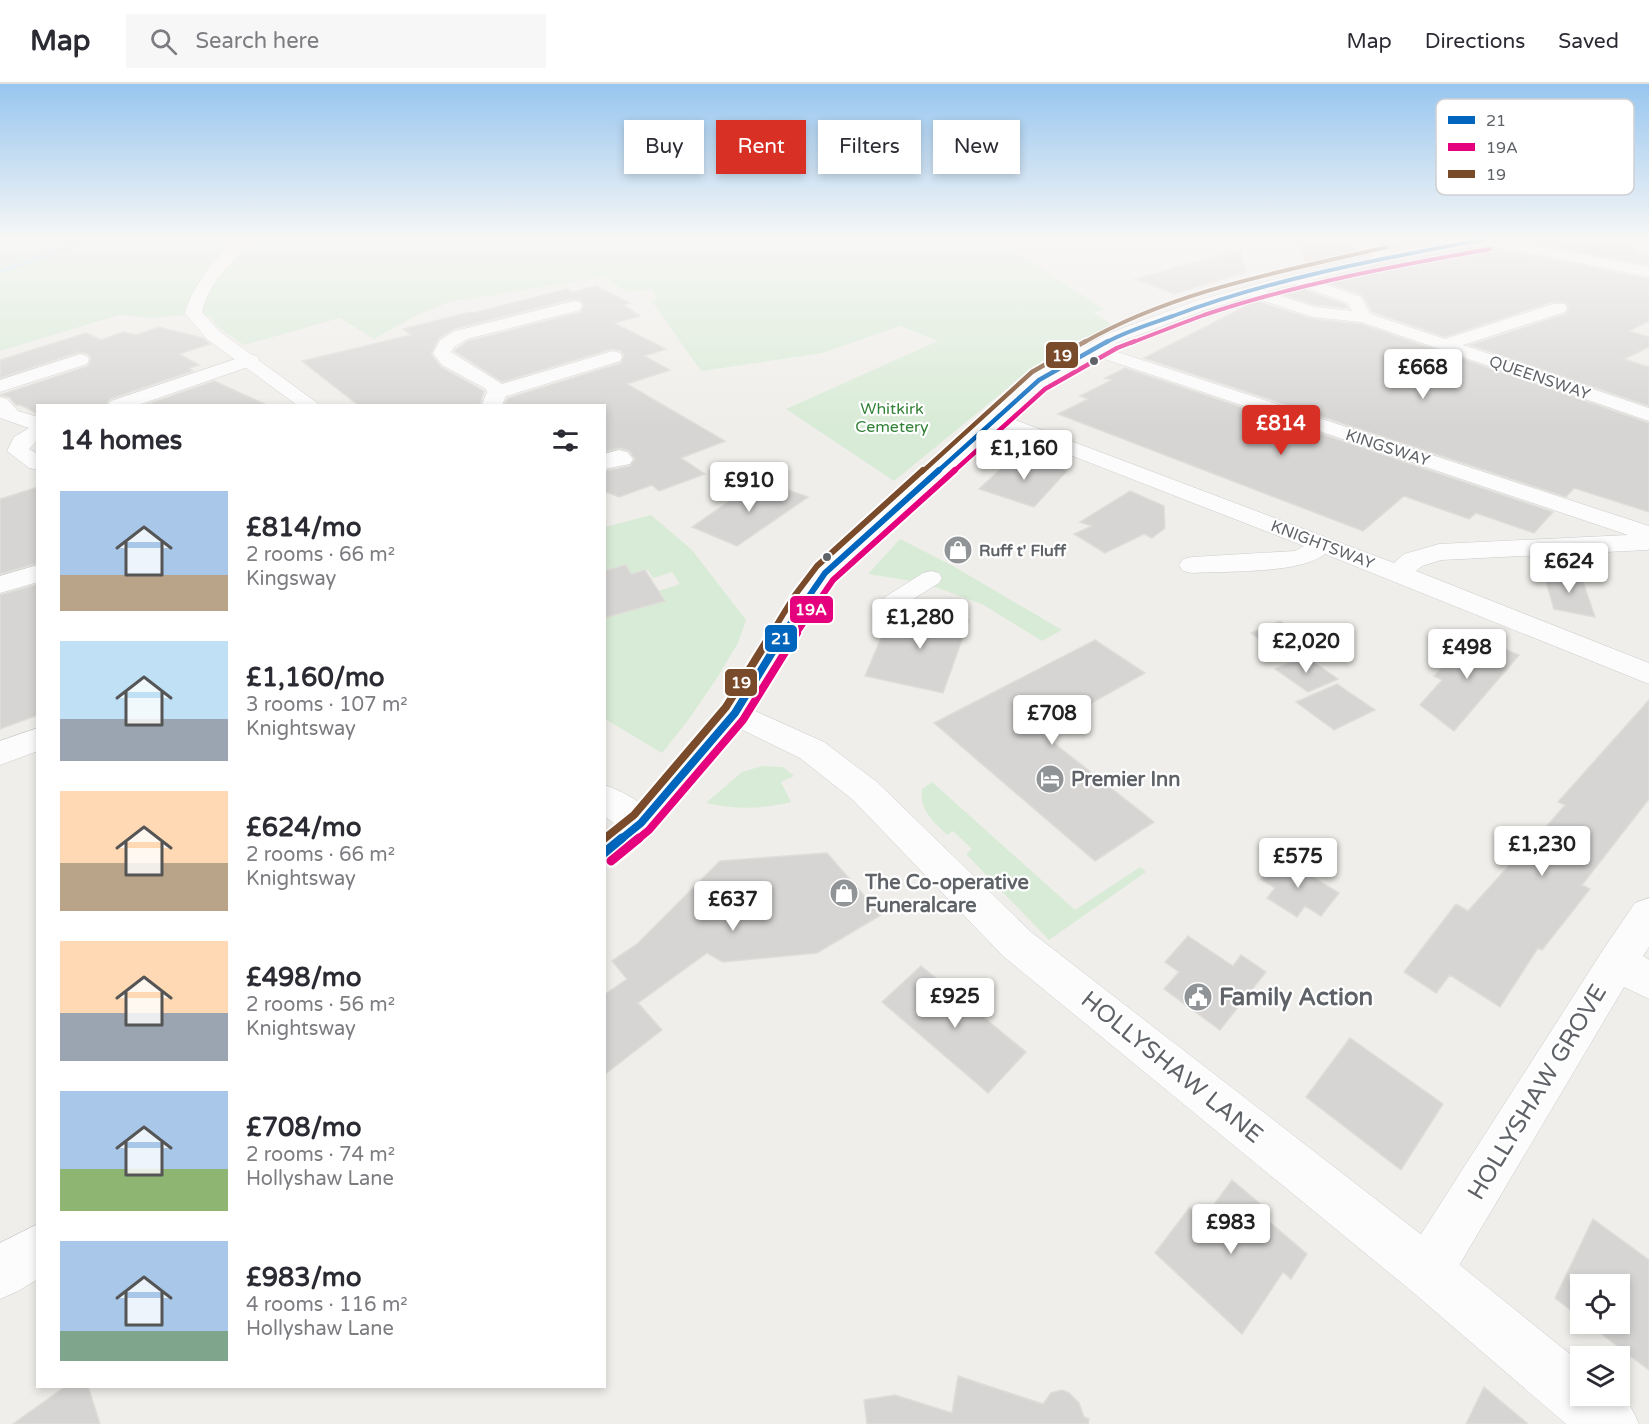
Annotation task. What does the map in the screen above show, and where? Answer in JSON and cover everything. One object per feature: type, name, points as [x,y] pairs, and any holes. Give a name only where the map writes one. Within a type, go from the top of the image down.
[{"type":"street","points":[[198,302],[193,314],[213,335],[309,404]]},
{"type":"street","points":[[606,851],[641,823],[735,713],[804,601],[825,573],[995,418],[1039,380],[1093,349],[1143,326],[1217,302]]},
{"type":"street","name":"QUEENSWAY","points":[[1281,302],[1313,312],[1363,317],[1649,415]]},
{"type":"street","name":"QUEENSWAY","points":[[1356,302],[1363,317]]},
{"type":"street","points":[[574,306],[473,331],[437,344],[449,361],[488,381],[495,398],[613,357]]},
{"type":"street","points":[[1446,345],[1559,308]]},
{"type":"street","name":"KINGSWAY","points":[[1093,349],[1649,534]]},
{"type":"street","points":[[0,386],[84,359]]},
{"type":"street","points":[[121,404],[250,360]]},
{"type":"street","points":[[585,366],[603,375]]},
{"type":"street","points":[[0,403],[3,412],[8,416],[36,423]]},
{"type":"street","name":"KNIGHTSWAY","points":[[995,418],[1323,544],[1649,674]]},
{"type":"street","points":[[36,433],[21,442],[18,447],[18,451],[36,462]]},
{"type":"street","points":[[1397,573],[1413,560],[1439,552],[1649,542]]},
{"type":"street","points":[[1192,565],[1295,559],[1307,556],[1323,544]]},
{"type":"street","points":[[0,585],[36,574]]},
{"type":"street","points":[[891,615],[887,614],[893,602],[903,598],[931,578]]},
{"type":"street","name":"HOLLYSHAW LANE","points":[[735,713],[812,750],[865,790],[1017,944],[1428,1271],[1610,1424]]},
{"type":"street","points":[[0,753],[36,740]]},
{"type":"street","points":[[606,799],[641,823]]},
{"type":"street","name":"HOLLYSHAW GROVE","points":[[1428,1271],[1633,971],[1649,914]]},
{"type":"street","points":[[0,1273],[36,1251]]},
{"type":"green space","points":[[0,302],[453,302],[419,314],[374,339],[340,318],[244,345],[217,326],[211,317],[186,315],[154,318],[119,315],[0,351]]},
{"type":"green space","name":"Whitkirk Cemetery","points":[[652,302],[1092,302],[1105,310],[1093,312],[1115,327],[1051,354],[1052,357],[1026,373],[894,481],[786,409],[938,341],[900,326],[822,353],[701,371]]},
{"type":"green space","points":[[651,515],[692,550],[746,620],[738,643],[715,681],[662,753],[606,720],[606,617],[658,591],[680,584],[672,572],[653,578],[648,570],[631,574],[626,565],[608,570],[606,577],[606,527]]},
{"type":"green space","points":[[900,539],[953,566],[1062,630],[1042,641],[982,604],[924,583],[868,574]]},
{"type":"green space","points":[[762,766],[783,767],[794,776],[781,782],[791,802],[749,808],[706,803],[742,772]]},
{"type":"green space","points":[[932,782],[1075,910],[1140,867],[1146,872],[1049,940],[966,854],[972,849],[953,831],[947,835],[928,815],[923,803],[922,789]]},
{"type":"building","points":[[518,302],[563,302],[454,329],[439,338],[431,354],[441,367],[484,391],[480,404],[357,404],[302,361],[411,335],[403,329]]},
{"type":"building","points":[[581,302],[630,303],[623,305],[640,316],[614,323],[666,349],[644,356],[670,370],[627,384],[725,441],[681,458],[705,474],[659,491],[652,485],[619,497],[606,492],[606,471],[630,466],[635,459],[629,451],[620,448],[606,452],[606,404],[505,404],[508,398],[621,363],[624,356],[621,351],[612,349],[502,382],[454,351],[468,341],[581,312],[584,305]]},
{"type":"building","points":[[1255,302],[1313,319],[1361,324],[1649,423],[1649,512],[1574,488],[1566,497],[1144,358]]},
{"type":"building","points":[[1304,302],[1337,302],[1348,308],[1315,305]]},
{"type":"building","points":[[1366,302],[1649,302],[1649,321],[1629,331],[1649,337],[1649,347],[1624,359],[1649,367],[1649,406],[1470,345],[1566,314],[1569,307],[1565,302],[1552,302],[1445,337],[1372,312]]},
{"type":"building","points":[[158,327],[203,338],[210,344],[179,354],[199,365],[189,368],[193,371],[110,399],[107,404],[36,404],[36,413],[21,405],[16,405],[9,397],[0,395],[88,366],[91,359],[88,354],[79,352],[0,378],[0,360],[86,333],[101,340],[123,332],[137,335]]},
{"type":"building","points":[[1125,368],[1553,512],[1534,533],[1476,513],[1469,519],[1404,496],[1363,531],[1058,414],[1088,399],[1080,396],[1112,380],[1105,378]]},
{"type":"building","points":[[214,381],[265,404],[148,404]]},
{"type":"building","points":[[1015,456],[1067,471],[1034,507],[979,489]]},
{"type":"building","points":[[760,480],[808,497],[737,546],[692,527]]},
{"type":"building","points":[[36,488],[36,564],[0,574],[0,499]]},
{"type":"building","points":[[1130,491],[1164,506],[1165,528],[1152,538],[1144,534],[1105,553],[1074,534],[1092,526],[1080,522]]},
{"type":"building","points":[[626,565],[631,574],[645,570],[665,601],[606,617],[606,570]]},
{"type":"building","points":[[1580,573],[1595,617],[1554,609],[1544,575]]},
{"type":"building","points":[[36,585],[36,716],[0,729],[0,595]]},
{"type":"building","points":[[938,605],[958,609],[955,617],[969,620],[943,693],[865,676],[885,629]]},
{"type":"building","points":[[1280,621],[1288,627],[1302,646],[1281,655],[1251,633]]},
{"type":"building","points":[[1473,635],[1519,655],[1454,731],[1420,705],[1442,680],[1434,676]]},
{"type":"building","name":"Premier Inn","points":[[1095,640],[1145,673],[1040,732],[1154,822],[1095,861],[934,723]]},
{"type":"building","points":[[1305,656],[1338,679],[1308,692],[1275,669]]},
{"type":"building","points":[[1337,684],[1375,710],[1334,730],[1296,702]]},
{"type":"building","points":[[1649,700],[1649,799],[1582,885],[1590,889],[1542,950],[1538,948],[1500,1007],[1450,975],[1436,993],[1404,972],[1456,904],[1468,911],[1523,850],[1525,851],[1565,805],[1558,802]]},
{"type":"building","points":[[827,853],[881,915],[817,953],[723,962],[707,953],[638,1003],[662,1030],[606,1073],[606,994],[627,979],[612,961],[637,944],[720,861]]},
{"type":"building","points":[[1280,857],[1339,893],[1321,916],[1305,906],[1297,917],[1267,898],[1275,888],[1261,879]]},
{"type":"building","points":[[1188,936],[1233,966],[1241,955],[1266,972],[1220,1030],[1164,989],[1179,972],[1165,962]]},
{"type":"building","points":[[921,966],[1026,1052],[988,1093],[882,1002]]},
{"type":"building","points":[[1350,1038],[1443,1104],[1401,1170],[1306,1097]]},
{"type":"building","points":[[1232,1180],[1264,1207],[1259,1213],[1307,1254],[1291,1279],[1283,1272],[1242,1334],[1155,1253],[1190,1207],[1204,1218]]},
{"type":"building","points":[[1593,1219],[1649,1260],[1649,1370],[1630,1356],[1630,1346],[1617,1346],[1602,1334],[1630,1334],[1630,1274],[1570,1274],[1570,1310],[1555,1298]]},
{"type":"building","points":[[958,1376],[1043,1404],[1051,1393],[1062,1390],[1069,1393],[1079,1403],[1084,1417],[1089,1419],[1088,1424],[867,1424],[864,1400],[895,1395],[952,1413]]},
{"type":"building","points":[[1484,1387],[1528,1424],[1466,1424]]},
{"type":"building","points":[[63,1388],[89,1388],[100,1424],[13,1424]]},
{"type":"transit line","name":"19","points":[[606,837],[634,815],[726,707],[795,595],[817,566],[1032,372],[1088,340],[1139,316],[1180,302]]},
{"type":"transit line","name":"21","points":[[606,851],[641,823],[735,713],[804,601],[825,573],[1039,380],[1113,338],[1214,302]]},
{"type":"transit line","name":"19A","points":[[611,861],[649,830],[743,720],[813,607],[833,580],[1045,389],[1117,348],[1205,315],[1251,302]]},
{"type":"place","name":"Ruff t' Fluff","points":[[958,550]]},
{"type":"place","name":"Premier Inn","points":[[1050,779]]},
{"type":"place","name":"The Co-operative Funeralcare","points":[[844,893]]},
{"type":"place","name":"Family Action","points":[[1198,997]]}]
